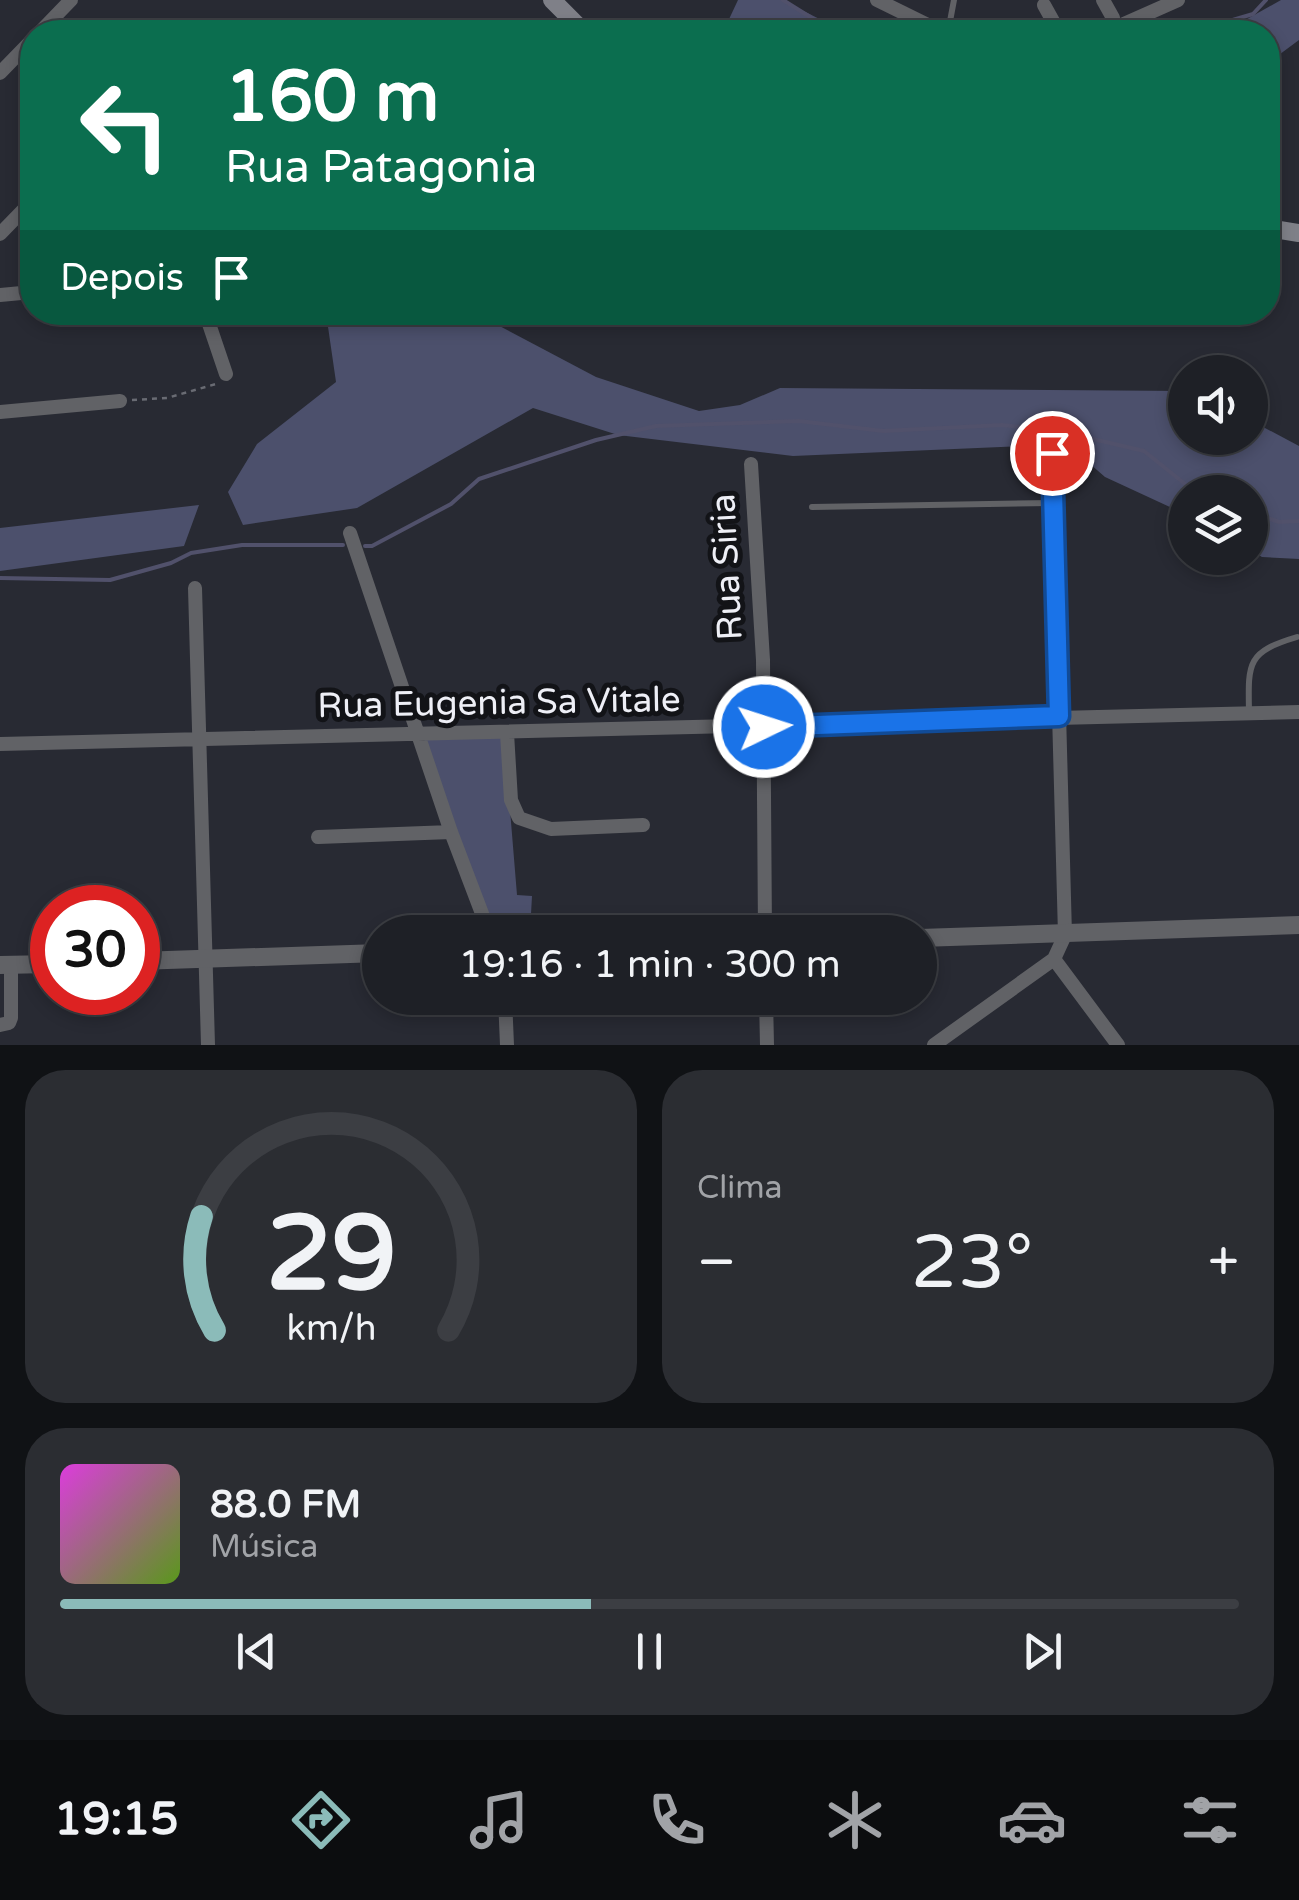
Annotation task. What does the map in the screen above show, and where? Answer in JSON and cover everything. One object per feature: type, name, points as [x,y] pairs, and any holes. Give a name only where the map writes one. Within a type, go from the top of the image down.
[{"type":"main road","points":[[552,0],[572,20]]},
{"type":"street","points":[[52,20],[71,0]]},
{"type":"street","points":[[876,0],[919,20]]},
{"type":"street","points":[[1102,0],[1113,18]]},
{"type":"street","points":[[1133,20],[1178,0]]},
{"type":"street","points":[[1044,5],[1052,20]]},
{"type":"street","points":[[0,73],[20,52]]},
{"type":"street","points":[[0,234],[20,213]]},
{"type":"street","points":[[209,325],[226,374]]},
{"type":"street","points":[[0,412],[120,400]]},
{"type":"street","points":[[934,1045],[1054,958],[1065,935],[1052,453]]},
{"type":"street","name":"Rua Siria","points":[[751,464],[764,727],[765,915]]},
{"type":"street","points":[[350,532],[482,915]]},
{"type":"street","points":[[195,588],[208,1045]]},
{"type":"street","name":"Rua Eugenia Sa Vitale","points":[[0,744],[1299,712]]},
{"type":"street","points":[[507,733],[511,800],[519,818],[551,829],[643,826]]},
{"type":"street","points":[[318,837],[450,832]]},
{"type":"street","points":[[937,938],[1299,925]]},
{"type":"street","points":[[160,959],[362,954]]},
{"type":"street","points":[[1054,958],[1118,1045]]},
{"type":"street","points":[[0,1025],[12,1018],[6,965]]},
{"type":"street","points":[[505,1015],[506,1045]]},
{"type":"street","points":[[767,1015],[768,1045]]},
{"type":"lane","points":[[812,507],[1052,503]]},
{"type":"lane","points":[[1249,713],[1250,669],[1256,654],[1297,636]]},
{"type":"path","points":[[120,400],[167,398],[198,391],[214,386],[226,374]]},
{"type":"shaded area","points":[[738,0],[782,0],[821,20],[729,20]]},
{"type":"shaded area","points":[[1281,0],[1299,0],[1299,40],[1280,54],[1280,20],[1245,20]]},
{"type":"shaded area","points":[[328,325],[498,325],[596,377],[699,411],[740,405],[780,388],[1168,391],[1168,455],[1268,455],[1268,430],[1299,446],[1299,559],[1268,557],[1268,475],[1168,475],[1168,506],[1105,477],[1067,444],[793,456],[618,435],[533,408],[357,508],[243,525],[228,492],[257,444],[336,382]]},
{"type":"shaded area","points":[[199,505],[184,546],[0,571],[0,528]]},
{"type":"shaded area","points":[[504,737],[517,895],[532,896],[531,915],[486,915],[424,739]]},
{"type":"waterway","points":[[783,0],[815,20]]},
{"type":"waterway","points":[[1233,20],[1253,14],[1266,0]]},
{"type":"waterway","points":[[365,546],[372,546],[451,504],[479,479],[596,440],[656,426],[799,421],[883,431],[1002,425],[1063,432],[1144,451],[1174,475]]},
{"type":"waterway","points":[[1268,518],[1299,521]]},
{"type":"waterway","points":[[0,578],[110,580],[171,563],[191,553],[242,545],[343,545]]},
{"type":"route","points":[[764,727],[1059,716],[1052,453]]}]
